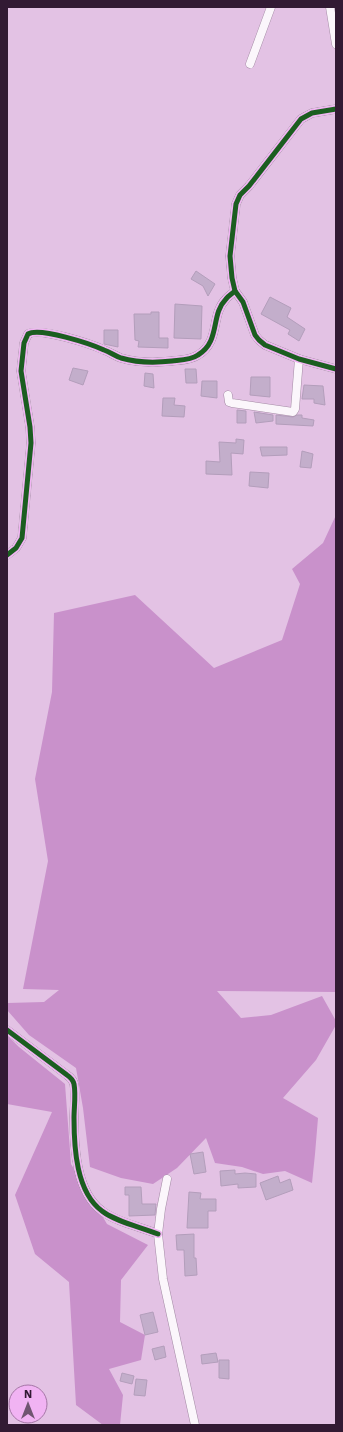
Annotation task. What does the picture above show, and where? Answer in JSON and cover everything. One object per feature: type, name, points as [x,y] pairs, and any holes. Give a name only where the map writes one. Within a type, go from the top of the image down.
[{"type":"street","points":[[250,64],[271,7]]},
{"type":"street","points":[[330,7],[336,44]]},
{"type":"street","points":[[336,109],[312,113],[301,119],[249,186],[240,195],[236,204],[230,256],[235,291],[242,302],[255,335],[259,340],[265,345],[299,359],[336,369]]},
{"type":"street","points":[[7,554],[16,548],[22,538],[31,443],[30,426],[21,371],[24,343],[28,334],[36,331],[71,339],[104,349],[120,358],[151,363],[186,360],[198,355],[211,342],[216,320],[221,307],[225,299],[235,291]]},
{"type":"street","points":[[228,395],[229,402],[232,403],[293,412],[295,409],[299,359]]},
{"type":"street","points":[[7,1030],[67,1075],[74,1083],[74,1131],[76,1156],[88,1196],[102,1211],[114,1218],[158,1234]]},
{"type":"street","points":[[167,1179],[158,1234],[162,1279],[195,1425]]},
{"type":"shaded area","points":[[336,515],[336,992],[217,991],[241,1018],[271,1015],[322,996],[336,1021],[336,1025],[316,1060],[283,1098],[318,1118],[312,1183],[285,1171],[263,1174],[242,1167],[215,1163],[206,1138],[177,1168],[153,1184],[121,1178],[90,1167],[83,1108],[76,1068],[29,1035],[7,1010],[7,1003],[44,1002],[59,990],[23,989],[48,861],[35,779],[52,692],[54,613],[135,595],[214,668],[282,640],[300,584],[292,569],[323,543]]},
{"type":"shaded area","points":[[7,1035],[19,1047],[65,1084],[71,1164],[107,1224],[148,1245],[121,1280],[120,1322],[145,1335],[141,1360],[109,1369],[123,1395],[120,1425],[103,1425],[76,1405],[69,1282],[35,1254],[15,1195],[52,1112],[7,1104]]},
{"type":"building","points":[[196,271],[215,284],[208,296],[203,286],[191,279]]},
{"type":"building","points":[[270,297],[291,308],[287,317],[305,329],[299,341],[288,334],[290,330],[261,314]]},
{"type":"building","points":[[175,304],[202,306],[201,339],[174,338]]},
{"type":"building","points":[[151,312],[159,312],[159,338],[168,338],[168,348],[138,347],[139,341],[135,340],[134,314],[151,314]]},
{"type":"building","points":[[104,330],[118,330],[118,347],[104,344]]},
{"type":"building","points":[[73,368],[88,371],[83,385],[69,380]]},
{"type":"building","points":[[185,369],[196,369],[197,383],[186,383]]},
{"type":"building","points":[[145,373],[153,374],[154,388],[144,386]]},
{"type":"building","points":[[251,377],[270,377],[270,397],[250,395]]},
{"type":"building","points":[[202,381],[217,381],[217,398],[201,396]]},
{"type":"building","points":[[304,385],[323,386],[325,405],[314,403],[314,399],[302,399]]},
{"type":"building","points":[[163,398],[175,398],[174,405],[185,406],[184,417],[162,416]]},
{"type":"building","points":[[237,410],[246,411],[246,423],[237,423]]},
{"type":"building","points":[[254,412],[273,415],[273,421],[256,423]]},
{"type":"building","points":[[276,415],[293,417],[302,415],[302,418],[314,420],[313,426],[276,424]]},
{"type":"building","points":[[236,439],[244,440],[243,454],[231,453],[232,475],[206,474],[206,461],[220,462],[219,442],[236,443]]},
{"type":"building","points":[[260,447],[287,447],[287,455],[262,456]]},
{"type":"building","points":[[302,451],[313,454],[311,468],[300,467]]},
{"type":"building","points":[[250,472],[269,473],[268,488],[249,486]]},
{"type":"building","points":[[203,1152],[206,1172],[194,1174],[190,1154]]},
{"type":"building","points":[[235,1170],[235,1174],[256,1174],[256,1187],[238,1188],[238,1184],[221,1186],[220,1171]]},
{"type":"building","points":[[278,1176],[280,1183],[290,1179],[293,1190],[266,1200],[260,1183]]},
{"type":"building","points":[[125,1187],[141,1187],[142,1204],[156,1204],[155,1215],[129,1216],[129,1195],[125,1195]]},
{"type":"building","points":[[189,1192],[201,1193],[200,1199],[216,1199],[216,1211],[208,1211],[208,1228],[187,1228]]},
{"type":"building","points":[[194,1234],[194,1258],[196,1258],[197,1275],[185,1276],[184,1250],[177,1250],[176,1235]]},
{"type":"building","points":[[153,1312],[158,1332],[145,1335],[140,1315]]},
{"type":"building","points":[[164,1346],[166,1357],[155,1360],[152,1349]]},
{"type":"building","points":[[216,1353],[218,1362],[202,1364],[201,1355]]},
{"type":"building","points":[[219,1360],[229,1360],[229,1379],[219,1378]]},
{"type":"building","points":[[122,1373],[134,1376],[132,1384],[120,1381]]},
{"type":"building","points":[[136,1379],[147,1380],[145,1396],[134,1395]]},
{"type":"cycle path","points":[[336,109],[312,113],[301,119],[249,186],[240,195],[236,204],[230,256],[235,291],[243,302],[255,335],[259,340],[265,345],[299,359],[336,369]]},
{"type":"cycle path","points":[[7,555],[16,548],[22,538],[31,443],[30,427],[21,371],[24,343],[28,334],[34,332],[66,337],[97,347],[121,358],[134,361],[159,362],[189,359],[198,355],[210,343],[221,305],[235,291]]},
{"type":"cycle path","points":[[7,1030],[73,1081],[75,1092],[74,1130],[78,1168],[87,1193],[93,1203],[102,1211],[114,1218],[158,1234]]}]
